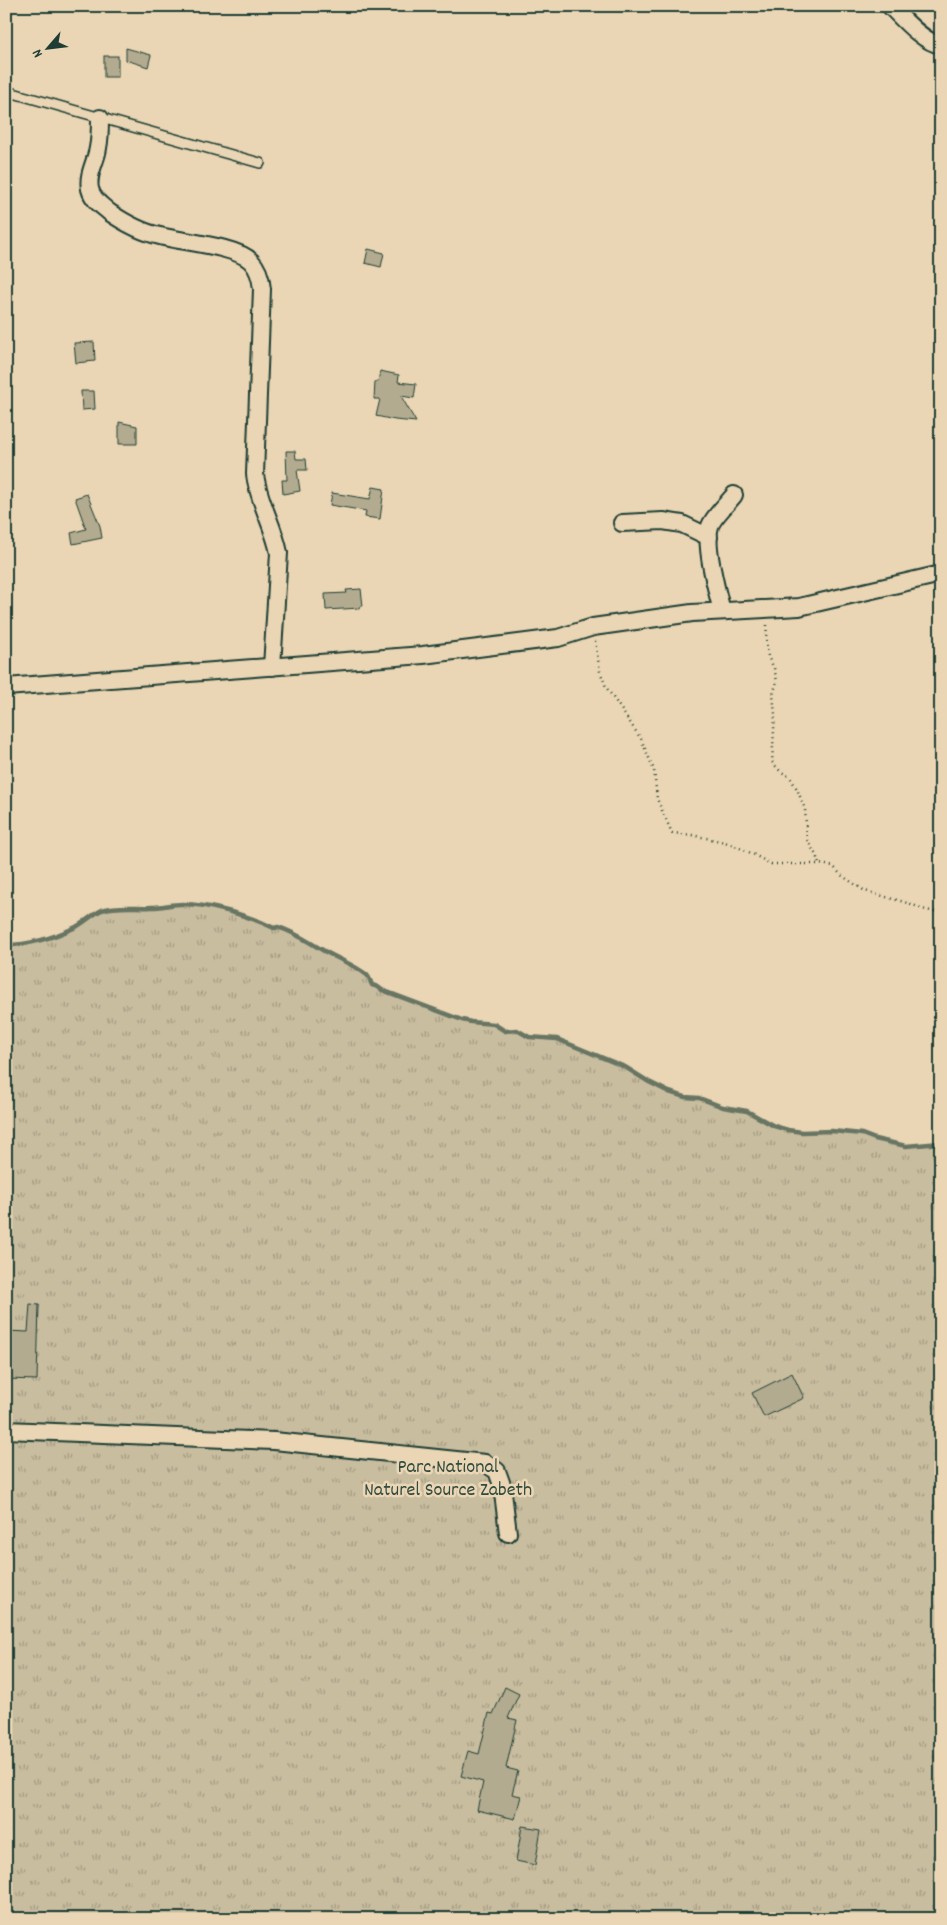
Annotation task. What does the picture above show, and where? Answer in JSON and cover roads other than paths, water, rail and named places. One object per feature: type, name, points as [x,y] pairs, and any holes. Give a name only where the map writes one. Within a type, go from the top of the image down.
[{"type":"street","points":[[890,6],[910,26],[933,44],[941,45]]},
{"type":"street","points":[[100,118],[98,148],[90,174],[91,191],[97,202],[126,224],[159,236],[232,251],[250,260],[257,269],[260,278],[262,299],[255,474],[256,485],[277,541],[279,553],[272,667]]},
{"type":"street","points":[[722,611],[713,574],[709,537],[710,526],[734,496]]},
{"type":"street","points":[[622,523],[672,522],[682,524],[709,537]]},
{"type":"street","points":[[6,687],[423,655],[558,638],[594,628],[692,613],[799,607],[941,574]]},
{"type":"street","points":[[6,1430],[274,1441],[485,1463],[497,1471],[502,1485],[508,1533]]},
{"type":"lane","points":[[6,91],[260,163]]},
{"type":"waterway","points":[[6,945],[33,942],[60,934],[108,908],[156,907],[182,904],[217,908],[291,932],[358,968],[368,976],[372,985],[382,990],[462,1020],[494,1024],[505,1031],[517,1030],[529,1037],[557,1039],[625,1067],[669,1092],[685,1097],[699,1098],[723,1107],[747,1111],[774,1126],[788,1130],[862,1134],[906,1146],[941,1143]]},
{"type":"park label","name":"Parc National Naturel Source Zabeth","points":[[448,1476]]}]
